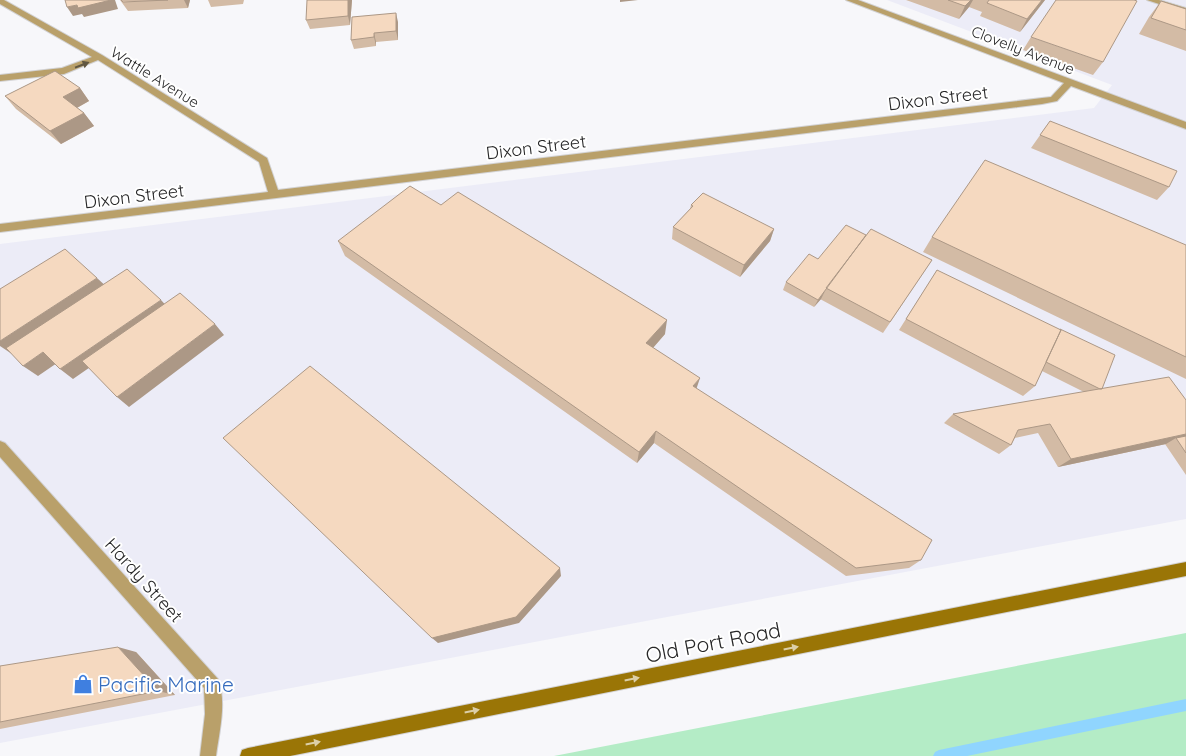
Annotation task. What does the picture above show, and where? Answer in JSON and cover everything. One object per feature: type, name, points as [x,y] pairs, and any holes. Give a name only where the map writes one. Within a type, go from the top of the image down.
[{"type":"main road","name":"Old Port Road","points":[[248,756],[1186,569]]},
{"type":"street","name":"Clovelly Avenue","points":[[850,0],[1186,126]]},
{"type":"street","points":[[1151,0],[1186,11]]},
{"type":"street","name":"Wattle Avenue","points":[[4,1],[99,57],[262,160],[274,195]]},
{"type":"street","points":[[0,78],[64,71],[86,64],[99,57]]},
{"type":"street","name":"Dixon Street","points":[[0,228],[1042,101],[1054,99],[1070,82]]},
{"type":"street","name":"Hardy Street","points":[[0,447],[212,685],[213,714],[208,756]]},
{"type":"shaded area","points":[[887,0],[1186,0],[1186,519],[0,743],[0,244],[1094,108],[1112,85]]},
{"type":"green space","points":[[1186,633],[1186,756],[554,756]]},
{"type":"building","points":[[65,0],[111,0],[78,8],[77,5],[67,7]]},
{"type":"building","points":[[121,0],[168,0],[123,2]]},
{"type":"building","points":[[307,0],[348,0],[348,16],[306,20]]},
{"type":"building","points":[[948,0],[971,0],[965,6]]},
{"type":"building","points":[[989,0],[1042,0],[1027,19],[987,3]]},
{"type":"building","points":[[1056,0],[1137,1],[1103,62],[1031,37]]},
{"type":"building","points":[[1161,1],[1186,9],[1186,30],[1151,18]]},
{"type":"building","points":[[396,13],[396,31],[374,33],[374,37],[351,40],[352,17]]},
{"type":"building","points":[[55,71],[80,88],[63,97],[84,113],[50,131],[5,96]]},
{"type":"building","points":[[1050,121],[1177,171],[1169,187],[1040,135]]},
{"type":"building","points":[[985,160],[1186,245],[1186,357],[932,237]]},
{"type":"building","points":[[410,186],[441,205],[458,192],[667,320],[646,343],[700,378],[693,386],[932,540],[921,560],[856,568],[656,431],[639,452],[338,241]]},
{"type":"building","points":[[703,193],[774,229],[744,265],[673,227]]},
{"type":"building","points":[[846,225],[866,235],[818,300],[786,282],[809,254],[818,259]]},
{"type":"building","points":[[871,229],[932,260],[890,322],[826,288]]},
{"type":"building","points":[[65,249],[97,278],[0,341],[0,289]]},
{"type":"building","points":[[127,269],[161,300],[60,369],[43,352],[23,366],[6,348]]},
{"type":"building","points":[[937,270],[1061,330],[1035,386],[906,319]]},
{"type":"building","points":[[180,293],[215,324],[117,397],[82,361]]},
{"type":"building","points":[[1060,329],[1115,355],[1102,389],[1046,362]]},
{"type":"building","points":[[310,366],[560,568],[516,617],[432,638],[223,438]]},
{"type":"building","points":[[1169,377],[1186,400],[1186,434],[1071,459],[1050,424],[1018,430],[1011,445],[953,414]]},
{"type":"building","points":[[1186,436],[1186,453],[1176,438]]},
{"type":"building","name":"Pacific Marine","points":[[118,647],[158,691],[0,722],[0,666]]},
{"type":"waterway","points":[[939,756],[1186,705]]},
{"type":"place","name":"Pacific Marine","points":[[83,684]]}]
